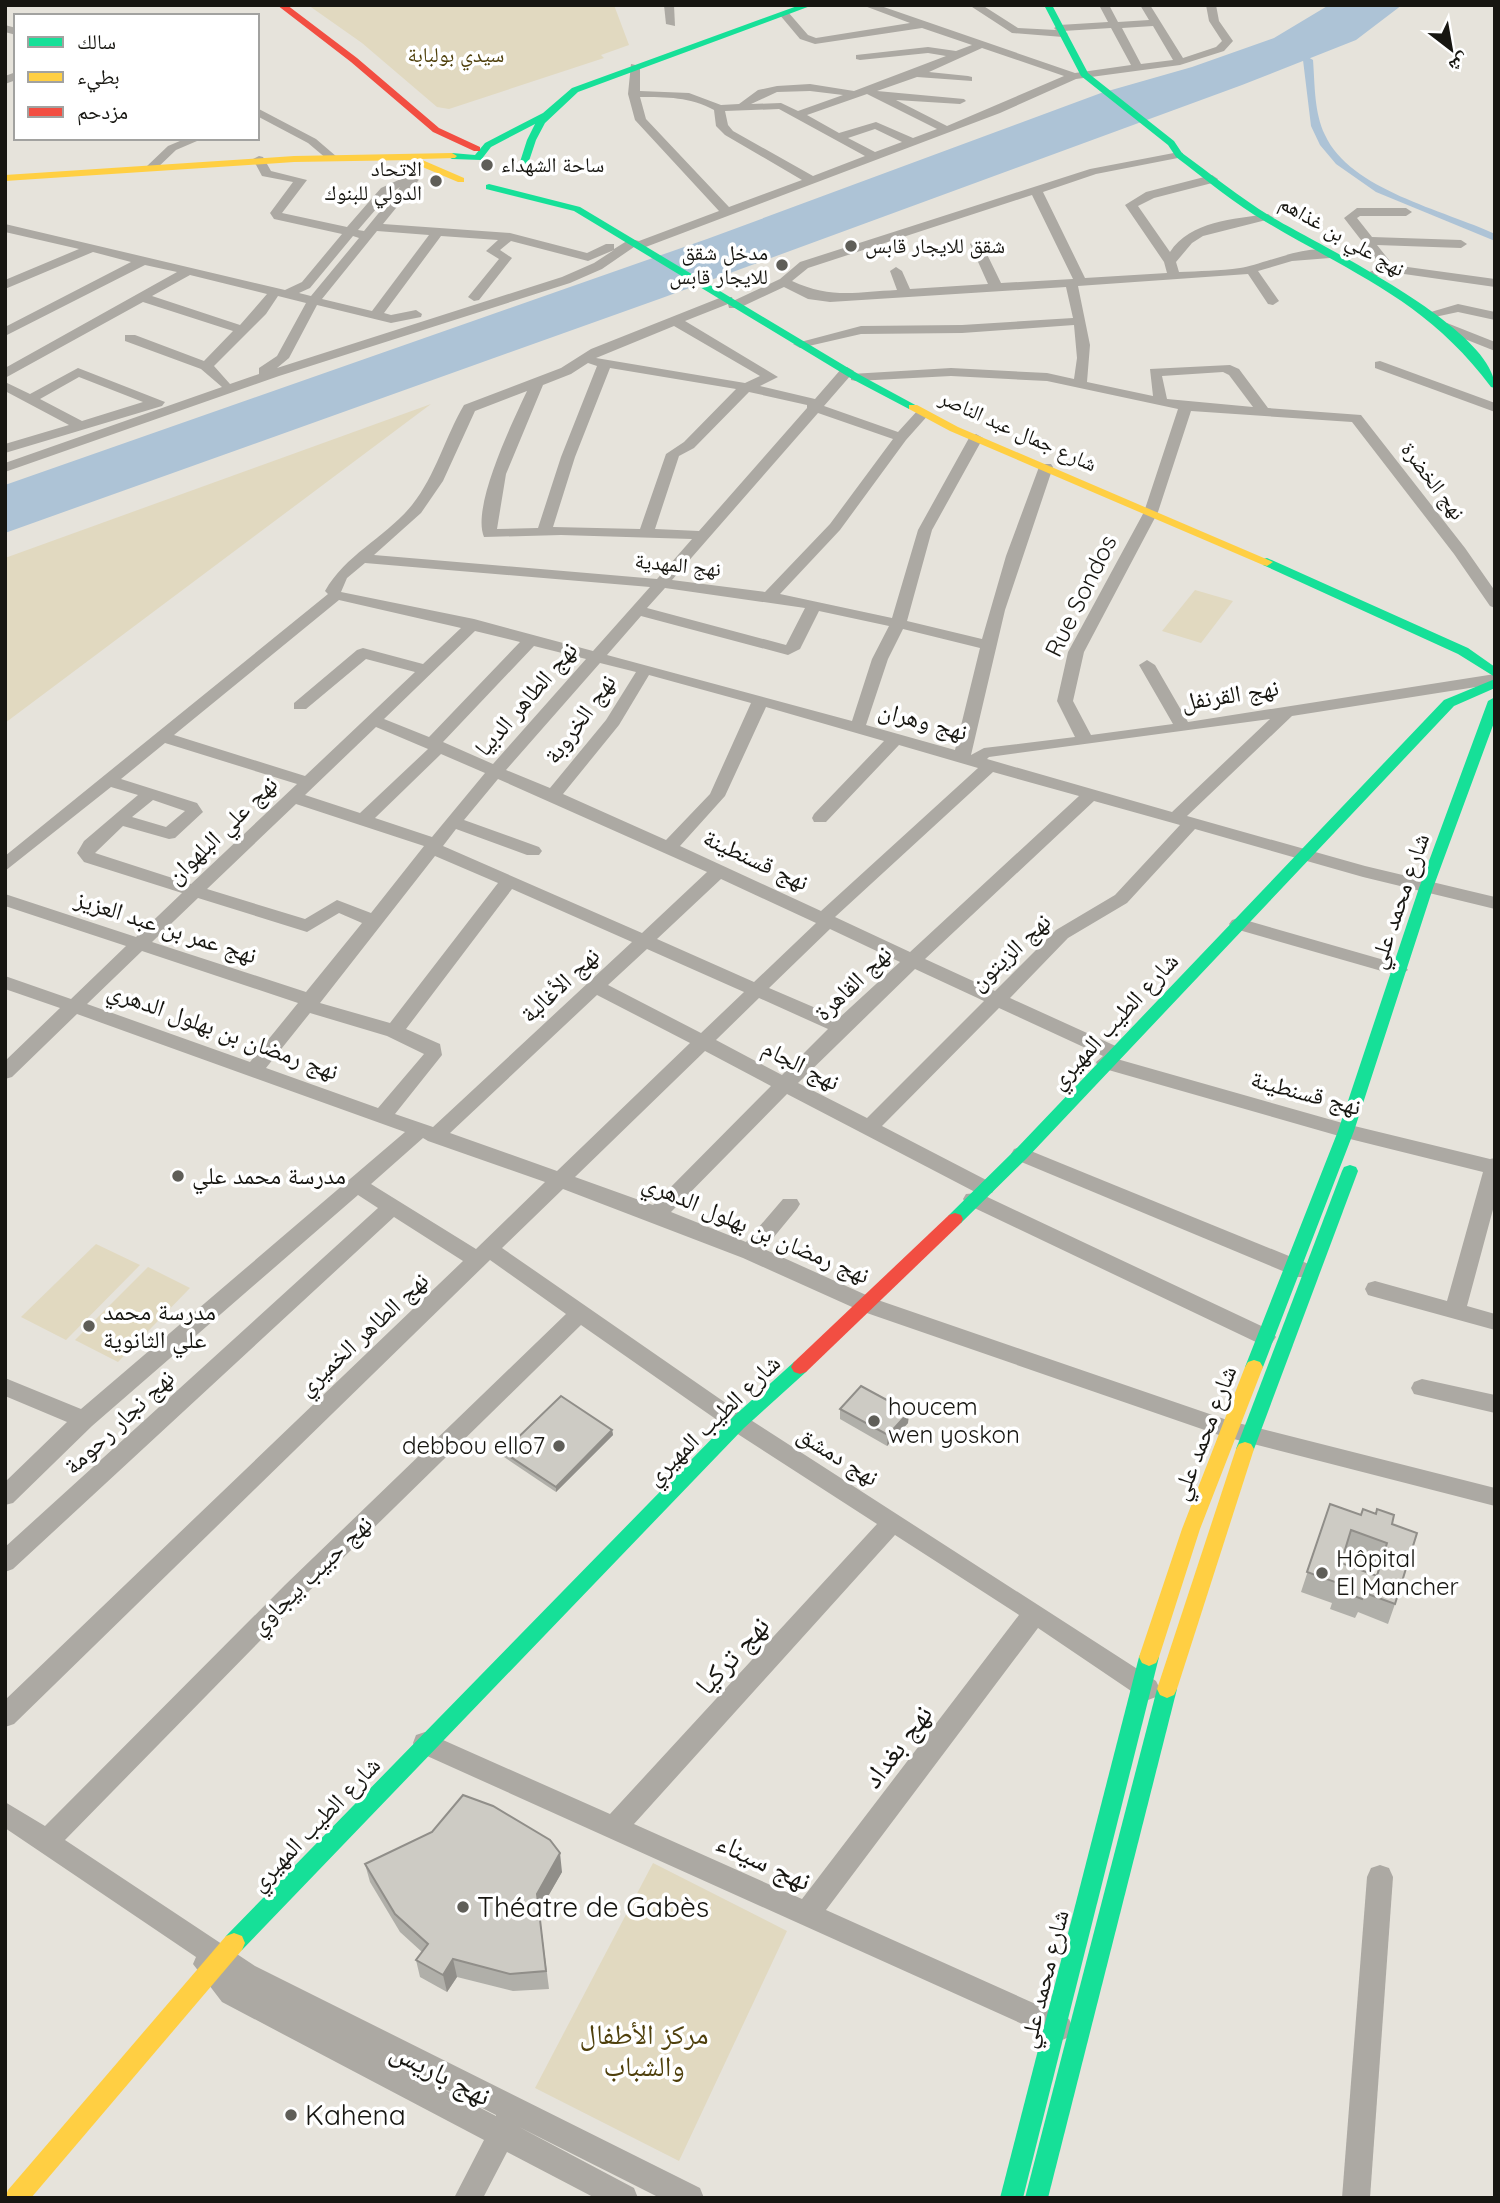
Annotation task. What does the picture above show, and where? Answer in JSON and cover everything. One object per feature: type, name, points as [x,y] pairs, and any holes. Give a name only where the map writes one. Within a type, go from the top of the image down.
[{"type":"street","points":[[268,5],[352,69],[422,130],[440,161],[459,178],[577,209]]},
{"type":"street","points":[[281,5],[354,60],[436,130],[457,143],[503,159],[545,182],[577,209]]},
{"type":"street","points":[[669,5],[671,24]]},
{"type":"street","points":[[5,178],[259,159],[372,155],[440,161],[503,159],[543,116],[575,90],[809,5]]},
{"type":"street","points":[[867,5],[981,45],[1079,75]]},
{"type":"street","points":[[974,5],[1016,31],[1061,31],[1112,24],[1155,23]]},
{"type":"street","points":[[1048,5],[1079,75]]},
{"type":"street","points":[[1104,5],[1138,68]]},
{"type":"street","points":[[1145,5],[1180,62]]},
{"type":"street","points":[[9,231],[144,260],[279,295],[399,320],[548,275],[588,257],[637,243],[726,211],[996,111],[1079,75],[1180,62],[1220,49],[1228,41],[1214,21],[1211,5]]},
{"type":"street","points":[[784,14],[804,37],[812,41],[926,24]]},
{"type":"street","points":[[797,115],[914,74],[981,45]]},
{"type":"street","points":[[860,57],[928,50],[958,55]]},
{"type":"street","points":[[635,66],[634,94],[641,120],[726,211]]},
{"type":"street","points":[[914,74],[931,73],[968,79]]},
{"type":"street","name":"نهج علي بن غذاهم","points":[[1079,75],[1105,89],[1159,133],[1179,155],[1268,218],[1371,276],[1430,314],[1477,355],[1495,385]]},
{"type":"street","points":[[741,108],[750,98],[776,89],[836,89],[853,94]]},
{"type":"street","points":[[867,90],[945,129]]},
{"type":"street","points":[[634,94],[675,95],[719,108],[777,106],[873,156]]},
{"type":"street","points":[[880,96],[960,101]]},
{"type":"street","points":[[719,108],[722,126],[729,134],[810,179]]},
{"type":"street","points":[[259,112],[312,141],[331,157]]},
{"type":"street","points":[[459,178],[458,167],[503,159],[531,135],[543,116]]},
{"type":"street","points":[[838,137],[876,125],[911,142]]},
{"type":"street","points":[[150,169],[172,148],[193,140]]},
{"type":"street","points":[[5,865],[336,595],[333,591],[336,583],[359,558],[410,516],[423,501],[436,481],[458,426],[469,408],[574,367],[585,359],[726,300],[784,282],[804,265],[1094,171],[1179,155]]},
{"type":"street","points":[[259,159],[266,174],[301,180],[276,213],[278,216],[350,233],[439,230],[508,237],[588,257]]},
{"type":"street","points":[[489,187],[516,181],[503,159]]},
{"type":"street","points":[[206,366],[279,295],[306,285],[385,191],[440,161]]},
{"type":"street","points":[[5,449],[264,371],[278,363],[313,302],[416,176]]},
{"type":"street","points":[[1172,269],[1130,205],[1150,195],[1212,179]]},
{"type":"street","points":[[1036,190],[1076,282],[1084,365],[1080,383]]},
{"type":"street","name":"شارع جمال عبد الناصر","points":[[577,209],[800,344],[923,413],[1463,651],[1495,673]]},
{"type":"street","points":[[1389,268],[1350,218],[1352,214],[1366,211],[1406,212]]},
{"type":"street","points":[[1172,269],[1180,244],[1200,233],[1223,225],[1268,218]]},
{"type":"street","points":[[375,316],[439,230]]},
{"type":"street","points":[[474,297],[506,258],[492,251],[508,237]]},
{"type":"street","points":[[1368,241],[1461,244]]},
{"type":"street","points":[[5,468],[274,373],[566,280],[598,266],[637,243]]},
{"type":"street","points":[[976,244],[996,287]]},
{"type":"street","points":[[5,285],[90,249]]},
{"type":"street","points":[[784,282],[821,297],[905,293],[1076,282],[1172,269],[1252,271],[1291,257],[1330,254]]},
{"type":"street","points":[[5,332],[144,260]]},
{"type":"street","points":[[1371,276],[1389,268],[1495,283]]},
{"type":"street","points":[[5,374],[188,271]]},
{"type":"street","points":[[896,271],[905,293]]},
{"type":"street","points":[[1252,271],[1273,301]]},
{"type":"street","points":[[144,298],[242,330]]},
{"type":"street","points":[[1430,314],[1458,308],[1495,316]]},
{"type":"street","points":[[646,533],[673,454],[689,445],[746,387],[771,377],[675,321]]},
{"type":"street","points":[[800,344],[861,330],[962,329],[1080,321]]},
{"type":"street","points":[[1447,327],[1495,347]]},
{"type":"street","points":[[130,338],[206,366],[224,383]]},
{"type":"street","points":[[585,359],[746,387],[815,405],[901,437]]},
{"type":"street","points":[[544,533],[568,457],[605,363]]},
{"type":"street","points":[[1380,365],[1495,408]]},
{"type":"street","points":[[1161,401],[1155,372],[1226,368],[1234,372],[1264,412]]},
{"type":"street","points":[[30,399],[78,372],[157,403]]},
{"type":"street","points":[[876,388],[918,372]]},
{"type":"street","points":[[852,374],[999,373],[1080,383],[1186,407],[1264,412]]},
{"type":"street","name":"نهج الطاهر الدبيا","points":[[254,1070],[453,822],[815,405],[852,374]]},
{"type":"street","points":[[538,380],[507,450],[488,533],[701,535]]},
{"type":"street","points":[[5,386],[80,425]]},
{"type":"street","name":"Rue Sondos","points":[[1086,741],[1065,701],[1076,652],[1151,512],[1186,407]]},
{"type":"street","name":"نهج الخضرة","points":[[1264,412],[1347,416],[1360,421],[1478,576],[1495,603]]},
{"type":"street","points":[[769,597],[835,527],[901,437],[923,413]]},
{"type":"street","points":[[857,729],[880,659],[898,624],[925,530],[976,438]]},
{"type":"street","points":[[976,761],[987,645],[1013,556],[1046,467]]},
{"type":"street","name":"نهج المهدية","points":[[359,558],[659,583],[769,597],[987,645]]},
{"type":"street","name":"نهج وهران","points":[[336,595],[532,639],[1305,855],[1495,903]]},
{"type":"street","points":[[636,610],[788,650],[794,646],[814,605]]},
{"type":"street","name":"نهج علي البلهوان","points":[[5,1072],[474,624]]},
{"type":"street","points":[[362,821],[532,639]]},
{"type":"street","name":"شارع جمال عبد الناصر","points":[[1463,651],[1495,658]]},
{"type":"street","points":[[300,706],[363,653],[425,670]]},
{"type":"street","points":[[1147,665],[1182,728]]},
{"type":"street","name":"نهج الخروبة","points":[[552,795],[598,741],[644,671]]},
{"type":"street","name":"نهج القرنفل","points":[[976,761],[984,753],[1182,728],[1495,681]]},
{"type":"street","name":"شارع الطيب المهيري","points":[[16,2198],[214,1964],[425,1742],[738,1423],[868,1305],[1021,1154],[1109,1058],[1449,703],[1495,681]]},
{"type":"street","name":"شارع محمد علي","points":[[1036,2198],[1067,2031],[1140,1683],[1191,1530],[1240,1433],[1313,1273],[1357,1139],[1399,970],[1439,891],[1495,701]]},
{"type":"street","points":[[669,847],[717,796],[760,702]]},
{"type":"street","name":"نهج الزيتون","points":[[869,1128],[1062,934],[1121,899],[1183,820],[1288,711]]},
{"type":"street","name":"نهج قسنطينة","points":[[374,720],[436,744],[720,870],[996,998],[1109,1058],[1357,1139],[1494,1167]]},
{"type":"street","points":[[162,737],[308,782]]},
{"type":"street","points":[[820,818],[895,739]]},
{"type":"street","name":"شارع محمد علي","points":[[1456,856],[1495,746]]},
{"type":"street","name":"نهج الطاهر الخميري","points":[[5,1716],[757,989],[976,761]]},
{"type":"street","points":[[108,781],[191,807],[195,812],[169,834],[120,819]]},
{"type":"street","points":[[150,793],[90,845],[86,850],[87,856],[307,926],[337,906],[375,921]]},
{"type":"street","name":"نهج القاهرة","points":[[656,1214],[841,1027],[1091,794]]},
{"type":"street","points":[[293,797],[434,846],[841,1027]]},
{"type":"street","points":[[453,822],[533,851]]},
{"type":"street","name":"نهج الأغالبة","points":[[5,1496],[84,1420],[358,1185],[428,1133],[595,986],[720,870]]},
{"type":"street","points":[[394,1031],[510,880]]},
{"type":"street","name":"نهج عمر بن عبد العزيز","points":[[5,900],[394,1031],[431,1046],[434,1052],[382,1116]]},
{"type":"street","points":[[1238,924],[1399,970]]},
{"type":"street","name":"نهج رمضان بن بهلول الدهري","points":[[5,982],[656,1214],[750,1252],[868,1305],[1240,1433],[1495,1497]]},
{"type":"street","name":"نهج الجام","points":[[595,986],[869,1128],[979,1194],[1265,1337]]},
{"type":"street","name":"شارع محمد علي","points":[[1011,2198],[1067,2031],[1240,1433],[1265,1337],[1292,1266],[1357,1139]]},
{"type":"street","points":[[1021,1154],[1313,1273]]},
{"type":"street","points":[[1455,1310],[1494,1167]]},
{"type":"street","name":"نهج دمشق","points":[[358,1185],[392,1207],[484,1255],[579,1314],[738,1423],[1035,1613],[1163,1700]]},
{"type":"street","points":[[750,1252],[790,1204]]},
{"type":"street","name":"نهج نجار رحومة","points":[[5,1562],[392,1207]]},
{"type":"street","points":[[1375,1289],[1495,1322]]},
{"type":"street","name":"نهج حبيب بيجاوي","points":[[47,1840],[293,1592],[579,1314]]},
{"type":"street","points":[[5,1387],[84,1420]]},
{"type":"street","points":[[1422,1388],[1495,1404]]},
{"type":"street","name":"نهج تركيا","points":[[615,1827],[893,1522]]},
{"type":"street","name":"نهج بغداد","points":[[806,1914],[1035,1613]]},
{"type":"street","name":"نهج سيناء","points":[[425,1742],[1067,2031]]},
{"type":"street","name":"نهج باريس","points":[[5,1814],[197,1941],[231,1993],[507,2122],[690,2198]]},
{"type":"street","points":[[1356,2198],[1380,1877]]},
{"type":"street","points":[[468,2198],[507,2122]]},
{"type":"street","name":"نهج باريس","points":[[507,2122],[624,2198]]},
{"type":"street","points":[[37,2170],[49,2198]]},
{"type":"green space","name":"سيدي بولبابة","points":[[308,5],[614,5],[629,45],[601,55],[604,58],[449,109],[437,107],[362,43]]},
{"type":"green space","points":[[431,404],[5,723],[5,558]]},
{"type":"green space","points":[[1195,590],[1233,601],[1201,643],[1162,631]]},
{"type":"green space","points":[[96,1244],[140,1265],[66,1340],[21,1317]]},
{"type":"green space","points":[[148,1267],[190,1288],[118,1362],[75,1340]]},
{"type":"green space","name":"مركز الأطفال والشباب","points":[[653,1863],[787,1931],[679,2161],[535,2088]]},
{"type":"water","points":[[1329,5],[1402,5],[1356,40],[1242,85],[662,298],[5,533],[5,485],[707,239],[1101,93],[1192,67],[1274,38]]},
{"type":"building","points":[[861,1386],[909,1412],[888,1435],[840,1409]]},
{"type":"building","name":"debbou ello7","points":[[561,1396],[612,1430],[556,1487],[503,1452]]},
{"type":"building","points":[[1330,1504],[1361,1515],[1363,1509],[1376,1514],[1377,1509],[1394,1515],[1392,1524],[1417,1533],[1395,1604],[1365,1593],[1362,1599],[1336,1589],[1338,1583],[1307,1572]],"holes":[[[1351,1530],[1387,1543],[1377,1576],[1341,1563]]]},
{"type":"building","name":"Théatre de Gabès","points":[[463,1795],[493,1806],[550,1840],[560,1853],[537,1894],[546,1971],[510,1974],[453,1959],[443,1975],[416,1960],[428,1944],[395,1914],[365,1864],[432,1832]]},
{"type":"waterway","points":[[1308,60],[1311,104],[1316,126],[1325,145],[1340,162],[1358,177],[1380,189],[1495,238]]},
{"type":"traffic: fast","points":[[524,165],[531,140],[541,122],[575,90],[809,5]]},
{"type":"traffic: fast","points":[[1048,5],[1084,74],[1171,143],[1179,155],[1258,213],[1363,271],[1422,309],[1449,331],[1495,385]]},
{"type":"traffic: fast","points":[[452,156],[478,158],[488,145],[543,116]]},
{"type":"traffic: fast","points":[[489,187],[577,209],[856,377],[913,407]]},
{"type":"traffic: fast","points":[[1267,562],[1463,651],[1495,673]]},
{"type":"traffic: fast","points":[[955,1219],[1021,1154],[1449,703],[1495,683]]},
{"type":"traffic: fast","points":[[1254,1367],[1346,1131],[1426,888],[1495,701]]},
{"type":"traffic: fast","points":[[1245,1449],[1350,1171]]},
{"type":"traffic: fast","points":[[234,1943],[738,1423],[800,1367]]},
{"type":"traffic: fast","points":[[1011,2198],[1149,1657]]},
{"type":"traffic: fast","points":[[1036,2198],[1167,1689]]},
{"type":"traffic: slow","points":[[5,178],[294,159],[452,156]]},
{"type":"traffic: slow","points":[[416,161],[461,180]]},
{"type":"traffic: slow","points":[[913,407],[954,429],[1267,562]]},
{"type":"traffic: slow","points":[[1149,1657],[1191,1529],[1254,1367]]},
{"type":"traffic: slow","points":[[1167,1689],[1245,1449]]},
{"type":"traffic: slow","points":[[16,2198],[234,1943]]},
{"type":"traffic: jam","points":[[281,5],[354,60],[436,130],[477,149]]},
{"type":"traffic: jam","points":[[800,1367],[955,1219]]},
{"type":"place","name":"ساحة الشهداء","points":[[487,165]]},
{"type":"place","name":"الاتحاد الدولي للبنوك","points":[[436,181]]},
{"type":"place","name":"شقق للايجار قابس","points":[[851,246]]},
{"type":"place","name":"مدخل شقق للايجار قابس","points":[[782,265]]},
{"type":"place","name":"مدرسة محمد علي","points":[[178,1176]]},
{"type":"place","name":"مدرسة محمد علي الثانوية","points":[[89,1326]]},
{"type":"place","name":"houcem wen yoskon","points":[[874,1421]]},
{"type":"place","name":"debbou ello7","points":[[559,1446]]},
{"type":"place","name":"Hôpital El Mancher","points":[[1322,1573]]},
{"type":"place","name":"Théatre de Gabès","points":[[463,1907]]},
{"type":"place","name":"Kahena","points":[[291,2115]]}]
